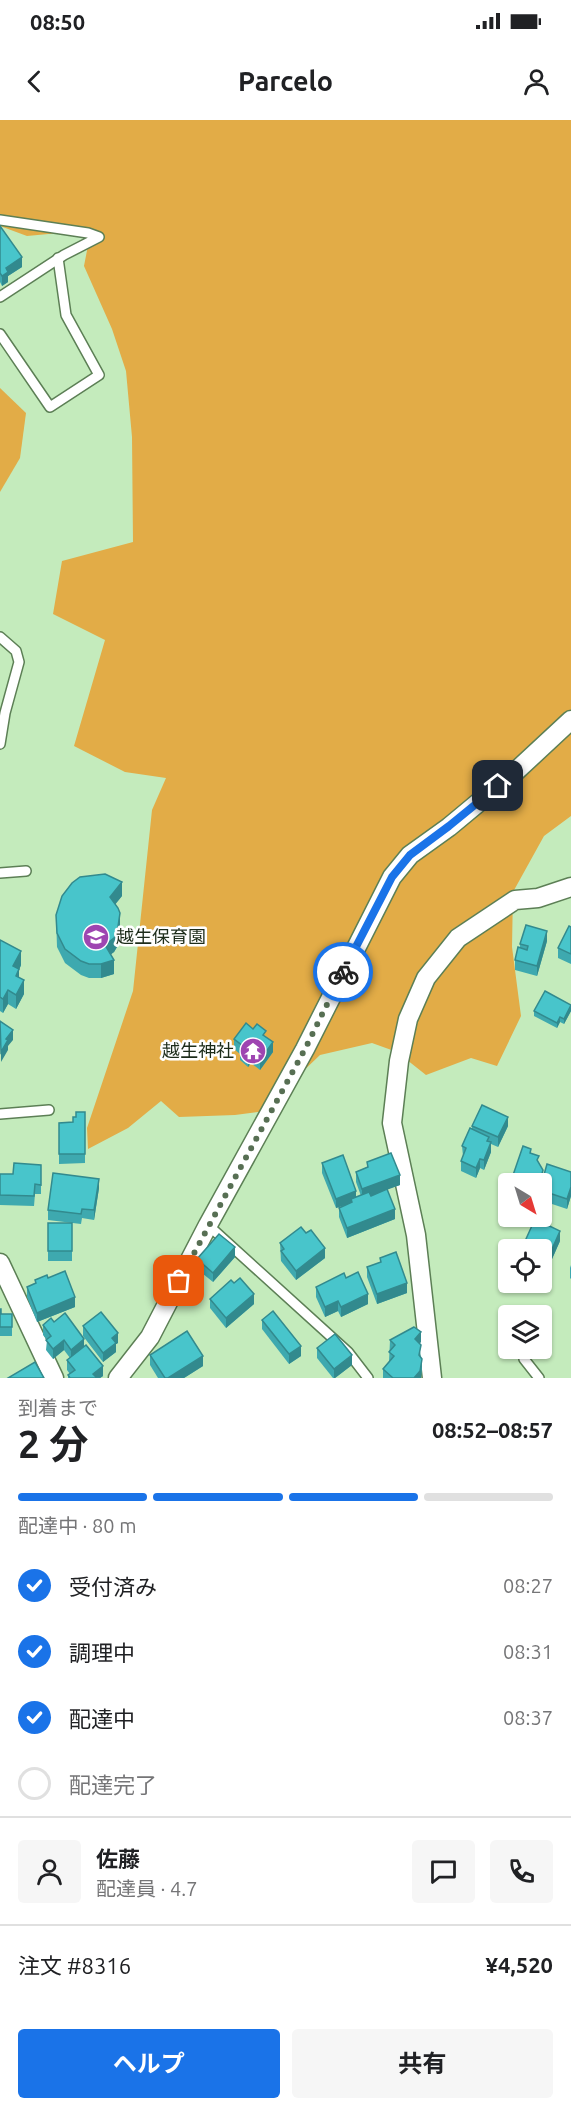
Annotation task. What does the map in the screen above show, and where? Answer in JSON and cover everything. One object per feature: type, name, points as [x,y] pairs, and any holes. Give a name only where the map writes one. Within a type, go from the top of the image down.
[{"type":"street","points":[[118,1378],[150,1337],[305,1049],[392,877],[410,855],[514,773],[571,720]]},
{"type":"street","points":[[432,1378],[416,1235],[392,1123],[399,1061],[408,1019],[426,978],[458,938],[516,900],[538,898],[571,887]]},
{"type":"street","points":[[0,1263],[54,1378]]},
{"type":"lane","points":[[0,220],[88,233],[99,237],[58,258],[0,297]]},
{"type":"lane","points":[[0,334],[50,407],[99,375],[66,315],[58,258]]},
{"type":"lane","points":[[0,637],[16,651],[19,662],[5,714],[0,744]]},
{"type":"lane","points":[[0,873],[26,872]]},
{"type":"lane","points":[[0,1114],[49,1110]]},
{"type":"lane","points":[[208,1226],[348,1352],[368,1378]]},
{"type":"lane","points":[[524,1359],[539,1378]]},
{"type":"shaded area","points":[[0,120],[571,120],[571,816],[544,836],[513,892],[512,947],[521,1016],[497,1066],[471,1058],[426,1075],[397,1052],[372,1043],[320,1055],[296,1078],[280,1109],[235,1115],[179,1117],[161,1101],[128,1128],[88,1149],[87,1128],[133,991],[152,810],[166,778],[125,772],[74,746],[105,640],[53,614],[62,561],[133,542],[132,437],[126,371],[112,329],[84,266],[91,230],[27,236],[0,226]]},
{"type":"shaded area","points":[[0,388],[26,413],[20,458],[0,492]]},
{"type":"building","points":[[0,226],[22,257],[6,268],[8,272],[2,276],[0,273]]},
{"type":"building","points":[[105,874],[122,882],[110,897],[120,913],[117,933],[105,945],[114,960],[101,964],[89,964],[65,949],[57,933],[56,915],[62,896],[72,883],[80,877]]},
{"type":"building","points":[[526,925],[547,931],[537,966],[515,960],[518,947],[527,950],[528,946],[520,944]]},
{"type":"building","points":[[569,926],[571,927],[571,954],[558,948]]},
{"type":"building","points":[[0,940],[21,951],[13,966],[19,969],[16,976],[24,980],[16,995],[8,990],[3,999],[0,997]]},
{"type":"building","points":[[545,991],[571,1005],[564,1019],[560,1017],[557,1023],[534,1011]]},
{"type":"building","points":[[0,1021],[13,1030],[6,1039],[8,1040],[1,1052]]},
{"type":"building","points":[[246,1023],[253,1029],[257,1024],[266,1031],[263,1035],[273,1042],[260,1060],[251,1053],[248,1057],[240,1050],[243,1046],[234,1039]]},
{"type":"building","points":[[482,1105],[508,1117],[498,1137],[472,1126]]},
{"type":"building","points":[[76,1112],[85,1112],[85,1154],[59,1154],[59,1123],[73,1122]]},
{"type":"building","points":[[470,1128],[489,1137],[487,1141],[491,1142],[484,1160],[480,1159],[476,1168],[461,1161],[466,1148],[462,1146]]},
{"type":"building","points":[[523,1146],[531,1149],[530,1153],[539,1156],[537,1160],[543,1170],[542,1173],[514,1173]]},
{"type":"building","points":[[391,1153],[400,1175],[362,1189],[356,1172],[368,1167],[367,1162]]},
{"type":"building","points":[[343,1155],[356,1191],[336,1199],[322,1163]]},
{"type":"building","points":[[14,1163],[41,1165],[41,1185],[35,1184],[34,1196],[0,1195],[0,1174],[13,1174]]},
{"type":"building","points":[[547,1164],[571,1172],[571,1187],[567,1199],[552,1194],[552,1173],[544,1173]]},
{"type":"building","points":[[53,1173],[99,1179],[94,1210],[82,1209],[81,1214],[48,1210]]},
{"type":"building","points":[[387,1189],[395,1209],[347,1228],[339,1208],[352,1202],[351,1199],[369,1192],[371,1196]]},
{"type":"building","points":[[48,1223],[72,1223],[72,1251],[48,1251]]},
{"type":"building","points":[[301,1227],[306,1233],[311,1230],[325,1248],[296,1271],[281,1251],[284,1249],[280,1243]]},
{"type":"building","points":[[531,1227],[552,1227],[560,1231],[552,1249],[552,1239],[526,1239]]},
{"type":"building","points":[[219,1234],[235,1247],[213,1273],[197,1259]]},
{"type":"building","points":[[396,1252],[407,1283],[377,1294],[367,1267],[381,1262],[380,1258]]},
{"type":"building","points":[[65,1271],[75,1297],[37,1313],[27,1287],[36,1283],[35,1280],[47,1275],[48,1278]]},
{"type":"building","points":[[358,1272],[368,1294],[341,1307],[338,1301],[325,1307],[316,1287],[344,1273],[346,1278]]},
{"type":"building","points":[[240,1278],[254,1294],[226,1318],[210,1299],[231,1280],[234,1283]]},
{"type":"building","points":[[0,1309],[1,1314],[12,1314],[12,1327],[0,1327]]},
{"type":"building","points":[[273,1311],[301,1346],[289,1354],[262,1320]]},
{"type":"building","points":[[101,1312],[118,1333],[112,1338],[116,1343],[103,1353],[83,1326]]},
{"type":"building","points":[[65,1313],[84,1339],[71,1350],[64,1340],[53,1349],[46,1340],[51,1336],[43,1325],[51,1318],[54,1322]]},
{"type":"building","points":[[414,1327],[421,1332],[415,1339],[421,1345],[420,1371],[414,1378],[393,1378],[383,1369],[394,1356],[389,1352],[395,1345],[390,1340]]},
{"type":"building","points":[[187,1331],[203,1356],[165,1378],[150,1355]]},
{"type":"building","points":[[335,1334],[352,1355],[334,1369],[317,1348]]},
{"type":"building","points":[[86,1345],[103,1366],[93,1374],[95,1378],[70,1378],[68,1375],[75,1370],[67,1360]]},
{"type":"building","points":[[35,1362],[44,1378],[8,1378]]},
{"type":"way so far","points":[[179,1281],[305,1049],[343,972]]},
{"type":"place","name":"越生保育園","points":[[96,937]]},
{"type":"place","name":"越生神社","points":[[253,1051]]},
{"type":"route","points":[[343,972],[379,899],[392,877],[410,855],[498,786]]}]
